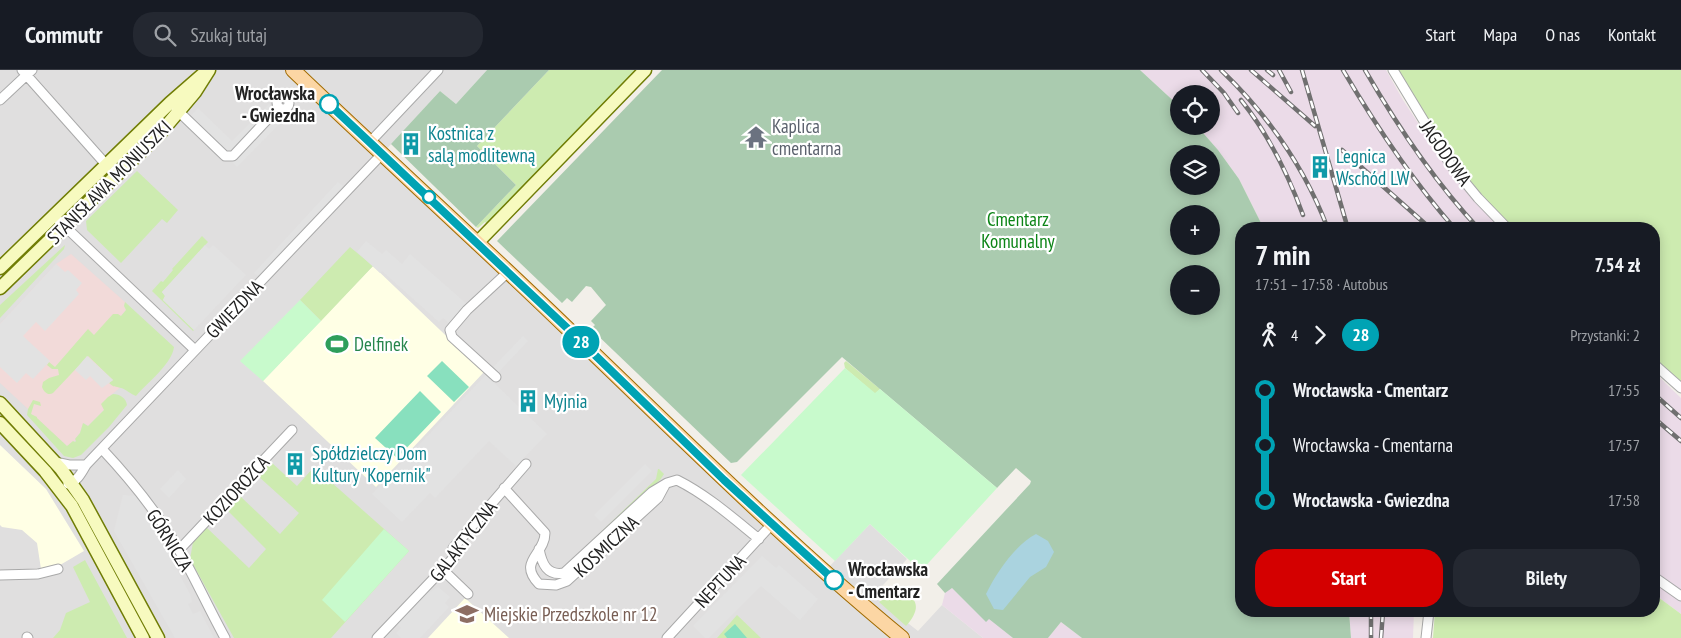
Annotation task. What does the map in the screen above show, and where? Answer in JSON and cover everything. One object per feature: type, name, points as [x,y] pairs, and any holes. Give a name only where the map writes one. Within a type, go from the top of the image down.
[{"type":"main road","points":[[293,70],[478,243],[772,524],[842,588],[902,638]]},
{"type":"main road","points":[[842,588],[861,613],[888,638]]},
{"type":"street","name":"STANISŁAWA MONIUSZKI","points":[[0,288],[116,176],[209,70]]},
{"type":"street","points":[[370,142],[438,70]]},
{"type":"street","points":[[478,243],[645,70]]},
{"type":"street","name":"JAGODOWA","points":[[1393,70],[1450,164],[1478,198],[1501,222]]},
{"type":"street","points":[[0,100],[27,72],[116,176]]},
{"type":"street","name":"STANISŁAWA MONIUSZKI","points":[[0,268],[107,165],[175,108]]},
{"type":"street","points":[[175,108],[225,156],[233,156],[279,108]]},
{"type":"street","name":"GWIEZDNA","points":[[58,488],[80,475],[86,465],[382,154]]},
{"type":"street","points":[[54,216],[195,350]]},
{"type":"street","points":[[496,376],[450,334],[450,328],[508,272]]},
{"type":"street","points":[[1660,369],[1681,388]]},
{"type":"street","points":[[0,403],[54,462],[90,511],[158,638]]},
{"type":"street","points":[[0,423],[35,459],[72,506],[142,638]]},
{"type":"street","name":"KOZIOROŻCA","points":[[179,550],[292,430]]},
{"type":"street","name":"GÓRNICZA","points":[[102,450],[133,485],[160,520],[179,550],[225,638]]},
{"type":"street","points":[[54,462],[69,465],[86,465]]},
{"type":"street","name":"GALAKTYCZNA","points":[[381,637],[458,553],[453,548],[526,464]]},
{"type":"street","points":[[539,549],[542,563],[549,570],[557,574],[564,573],[652,492],[667,482],[677,480],[688,485],[719,506],[758,539]]},
{"type":"street","name":"KOSMICZNA","points":[[504,488],[545,533],[545,540],[530,566],[530,572],[539,584],[556,585],[567,581],[658,498],[667,482]]},
{"type":"street","name":"NEPTUNA","points":[[667,638],[772,524]]},
{"type":"street","points":[[0,575],[38,574],[58,569]]},
{"type":"street","points":[[443,570],[468,594]]},
{"type":"street","points":[[1660,581],[1681,596]]},
{"type":"street","points":[[1426,638],[1428,617]]},
{"type":"shaded area","points":[[0,70],[487,70],[456,104],[440,91],[383,153],[827,569],[870,524],[907,559],[873,596],[918,631],[942,605],[983,638],[0,638]]},
{"type":"shaded area","points":[[1140,70],[1386,70],[1433,146],[1465,186],[1498,222],[1260,222],[1239,179],[1220,153],[1220,145],[1214,145],[1205,135],[1220,135],[1220,85],[1170,85],[1170,98]]},
{"type":"shaded area","points":[[269,104],[284,119],[237,167],[188,119],[198,108],[232,141]]},
{"type":"shaded area","points":[[338,182],[343,186],[259,277],[254,273]]},
{"type":"shaded area","points":[[366,241],[382,254],[386,250],[402,264],[410,254],[470,307],[452,326],[443,318],[439,322],[382,271],[380,273],[357,252]]},
{"type":"shaded area","points":[[205,245],[209,249],[213,245],[246,275],[194,330],[163,300],[165,296],[162,292]]},
{"type":"shaded area","points":[[71,254],[125,302],[126,310],[121,316],[118,387],[121,387],[111,395],[104,410],[88,426],[83,424],[76,440],[67,446],[0,383],[0,324],[56,264]]},
{"type":"shaded area","points":[[56,264],[65,272],[68,270],[82,283],[76,290],[79,294],[45,331],[36,322],[23,336],[50,361],[33,379],[26,373],[17,383],[0,367],[0,324]]},
{"type":"shaded area","points":[[373,266],[484,372],[376,487],[263,381]]},
{"type":"shaded area","points":[[237,293],[241,296],[213,325],[210,322]]},
{"type":"shaded area","points":[[523,336],[528,341],[491,380],[547,434],[516,466],[489,441],[435,498],[430,493],[402,522],[372,494]]},
{"type":"shaded area","points":[[87,356],[113,380],[102,388],[90,376],[86,380],[75,370]]},
{"type":"shaded area","points":[[1660,378],[1681,398],[1681,614],[1660,598]]},
{"type":"shaded area","points":[[0,445],[46,489],[84,551],[60,565],[41,569],[37,543],[22,530],[2,527],[0,525]]},
{"type":"shaded area","points":[[645,464],[652,471],[601,522],[594,515]]},
{"type":"shaded area","points":[[178,470],[186,479],[169,498],[160,489]]},
{"type":"shaded area","points":[[123,495],[137,496],[190,594],[192,602],[188,604],[193,614],[200,611],[214,638],[175,638],[114,531]]},
{"type":"shaded area","points":[[762,556],[776,568],[779,565],[818,599],[800,620],[761,586],[709,638],[705,638],[693,626]]},
{"type":"shaded area","points":[[438,587],[450,597],[445,603],[449,607],[420,638],[401,638],[396,633],[401,628],[396,623],[424,593],[428,593]]},
{"type":"shaded area","points":[[951,587],[986,621],[989,618],[1013,638],[983,638],[942,605],[945,593]]},
{"type":"shaded area","name":"Miejskie Przedszkole nr 12","points":[[465,598],[509,638],[428,638]]},
{"type":"shaded area","points":[[1349,617],[1414,617],[1413,638],[1351,638]]},
{"type":"shaded area","points":[[1061,622],[1082,638],[1048,638]]},
{"type":"green space","points":[[487,70],[549,70],[477,146],[516,185],[476,227],[391,144],[440,91],[456,104]]},
{"type":"green space","points":[[549,70],[639,70],[489,226],[485,222],[478,228],[476,227],[516,185],[477,146]]},
{"type":"green space","name":"Cmentarz Komunalny","points":[[662,70],[1140,70],[1170,98],[1170,135],[1205,135],[1214,145],[1170,145],[1170,195],[1220,195],[1220,153],[1239,179],[1260,222],[1235,222],[1235,617],[1349,617],[1351,638],[1082,638],[1061,622],[1048,638],[1013,638],[989,619],[986,622],[952,588],[945,593],[937,584],[1030,484],[1031,481],[1016,468],[997,488],[842,357],[737,462],[731,463],[591,329],[595,325],[591,321],[606,305],[591,287],[586,286],[572,302],[567,298],[562,303],[497,241]]},
{"type":"green space","points":[[1397,70],[1681,70],[1681,384],[1660,365],[1660,222],[1505,222],[1478,193],[1453,162]]},
{"type":"green space","points":[[137,171],[178,210],[167,223],[162,219],[121,263],[87,230],[86,221]]},
{"type":"green space","points":[[202,236],[208,242],[162,292],[165,296],[163,300],[193,331],[152,291],[161,281],[163,282],[172,269]]},
{"type":"green space","points":[[65,245],[64,249],[0,318],[0,305]]},
{"type":"green space","points":[[350,247],[373,266],[321,321],[300,300]]},
{"type":"green space","points":[[300,300],[321,321],[263,381],[240,361]]},
{"type":"green space","points":[[125,302],[174,347],[169,360],[158,373],[136,396],[111,385],[109,383],[113,380],[88,356],[53,393],[48,394],[45,392],[42,387],[43,382],[59,375],[58,369],[52,369],[47,365],[49,362],[55,367],[88,329],[94,335],[113,314],[121,316],[126,310]]},
{"type":"green space","points":[[442,361],[469,387],[454,402],[427,376]]},
{"type":"green space","points":[[846,361],[880,389],[875,394],[845,368],[844,363]]},
{"type":"green space","points":[[845,368],[875,393],[880,389],[997,488],[921,571],[870,524],[835,561],[741,475]]},
{"type":"green space","points":[[420,391],[441,412],[397,458],[375,438]]},
{"type":"green space","points":[[113,394],[122,397],[127,405],[109,427],[81,455],[73,458],[64,456],[27,415],[33,400],[40,402],[41,406],[34,404],[31,414],[37,417],[67,446],[76,441],[75,439],[80,433],[83,423],[88,426],[104,410],[101,404]]},
{"type":"green space","points":[[271,462],[297,486],[314,467],[409,551],[331,638],[234,638],[190,559],[193,542],[206,527],[249,568],[266,549],[227,510],[240,496],[280,534],[299,513],[258,476]]},
{"type":"green space","points":[[658,469],[664,474],[660,480],[579,553],[656,479]]},
{"type":"green space","points":[[384,529],[409,551],[345,622],[322,600]]},
{"type":"green space","points":[[85,560],[127,638],[53,638],[60,630],[66,613],[90,602],[73,567]]},
{"type":"green space","points":[[901,592],[912,598],[916,606],[914,616],[906,626],[879,602],[892,593]]},
{"type":"green space","points":[[1660,598],[1681,614],[1681,638],[1433,638],[1435,617],[1660,617]]},
{"type":"green space","points":[[737,615],[761,638],[717,638]]},
{"type":"green space","points":[[735,624],[747,638],[727,638],[724,634]]},
{"type":"water","points":[[1036,534],[1048,541],[1054,552],[1046,567],[1030,577],[1003,610],[994,609],[986,594],[990,586],[1014,552]]},
{"type":"railway","points":[[1202,70],[1224,93],[1238,113]]},
{"type":"railway","points":[[1221,70],[1254,105],[1284,144],[1308,185],[1325,222]]},
{"type":"railway","points":[[1251,70],[1315,126]]},
{"type":"railway","points":[[1267,70],[1273,75]]},
{"type":"railway","points":[[1279,70],[1291,92]]},
{"type":"railway","points":[[1302,70],[1346,222]]},
{"type":"railway","points":[[1343,70],[1395,152],[1449,222]]},
{"type":"railway","points":[[1365,70],[1390,112],[1432,173],[1473,222]]},
{"type":"railway","points":[[1241,100],[1277,155],[1303,215]]},
{"type":"railway","points":[[1342,150],[1423,222]]},
{"type":"railway","points":[[1660,399],[1681,418]]},
{"type":"railway","points":[[1660,423],[1681,441]]},
{"type":"railway","points":[[1371,617],[1371,638]]},
{"type":"railway","points":[[1381,638],[1383,617]]},
{"type":"bus line","name":"28","points":[[329,104],[566,327],[724,480],[834,580]]},
{"type":"place","name":"Wrocławska - Gwiezdna","points":[[329,104]]},
{"type":"place","name":"Kaplica cmentarna","points":[[756,137]]},
{"type":"place","name":"Kostnica z salą modlitewną","points":[[411,144]]},
{"type":"place","name":"Legnica Wschód LW","points":[[1320,167]]},
{"type":"place","name":"Delfinek","points":[[337,344]]},
{"type":"place","name":"Myjnia","points":[[528,401]]},
{"type":"place","name":"Spółdzielczy Dom Kultury \"Kopernik\"","points":[[295,464]]},
{"type":"place","name":"Wrocławska - Cmentarz","points":[[834,580]]},
{"type":"place","name":"Miejskie Przedszkole nr 12","points":[[467,614]]}]
